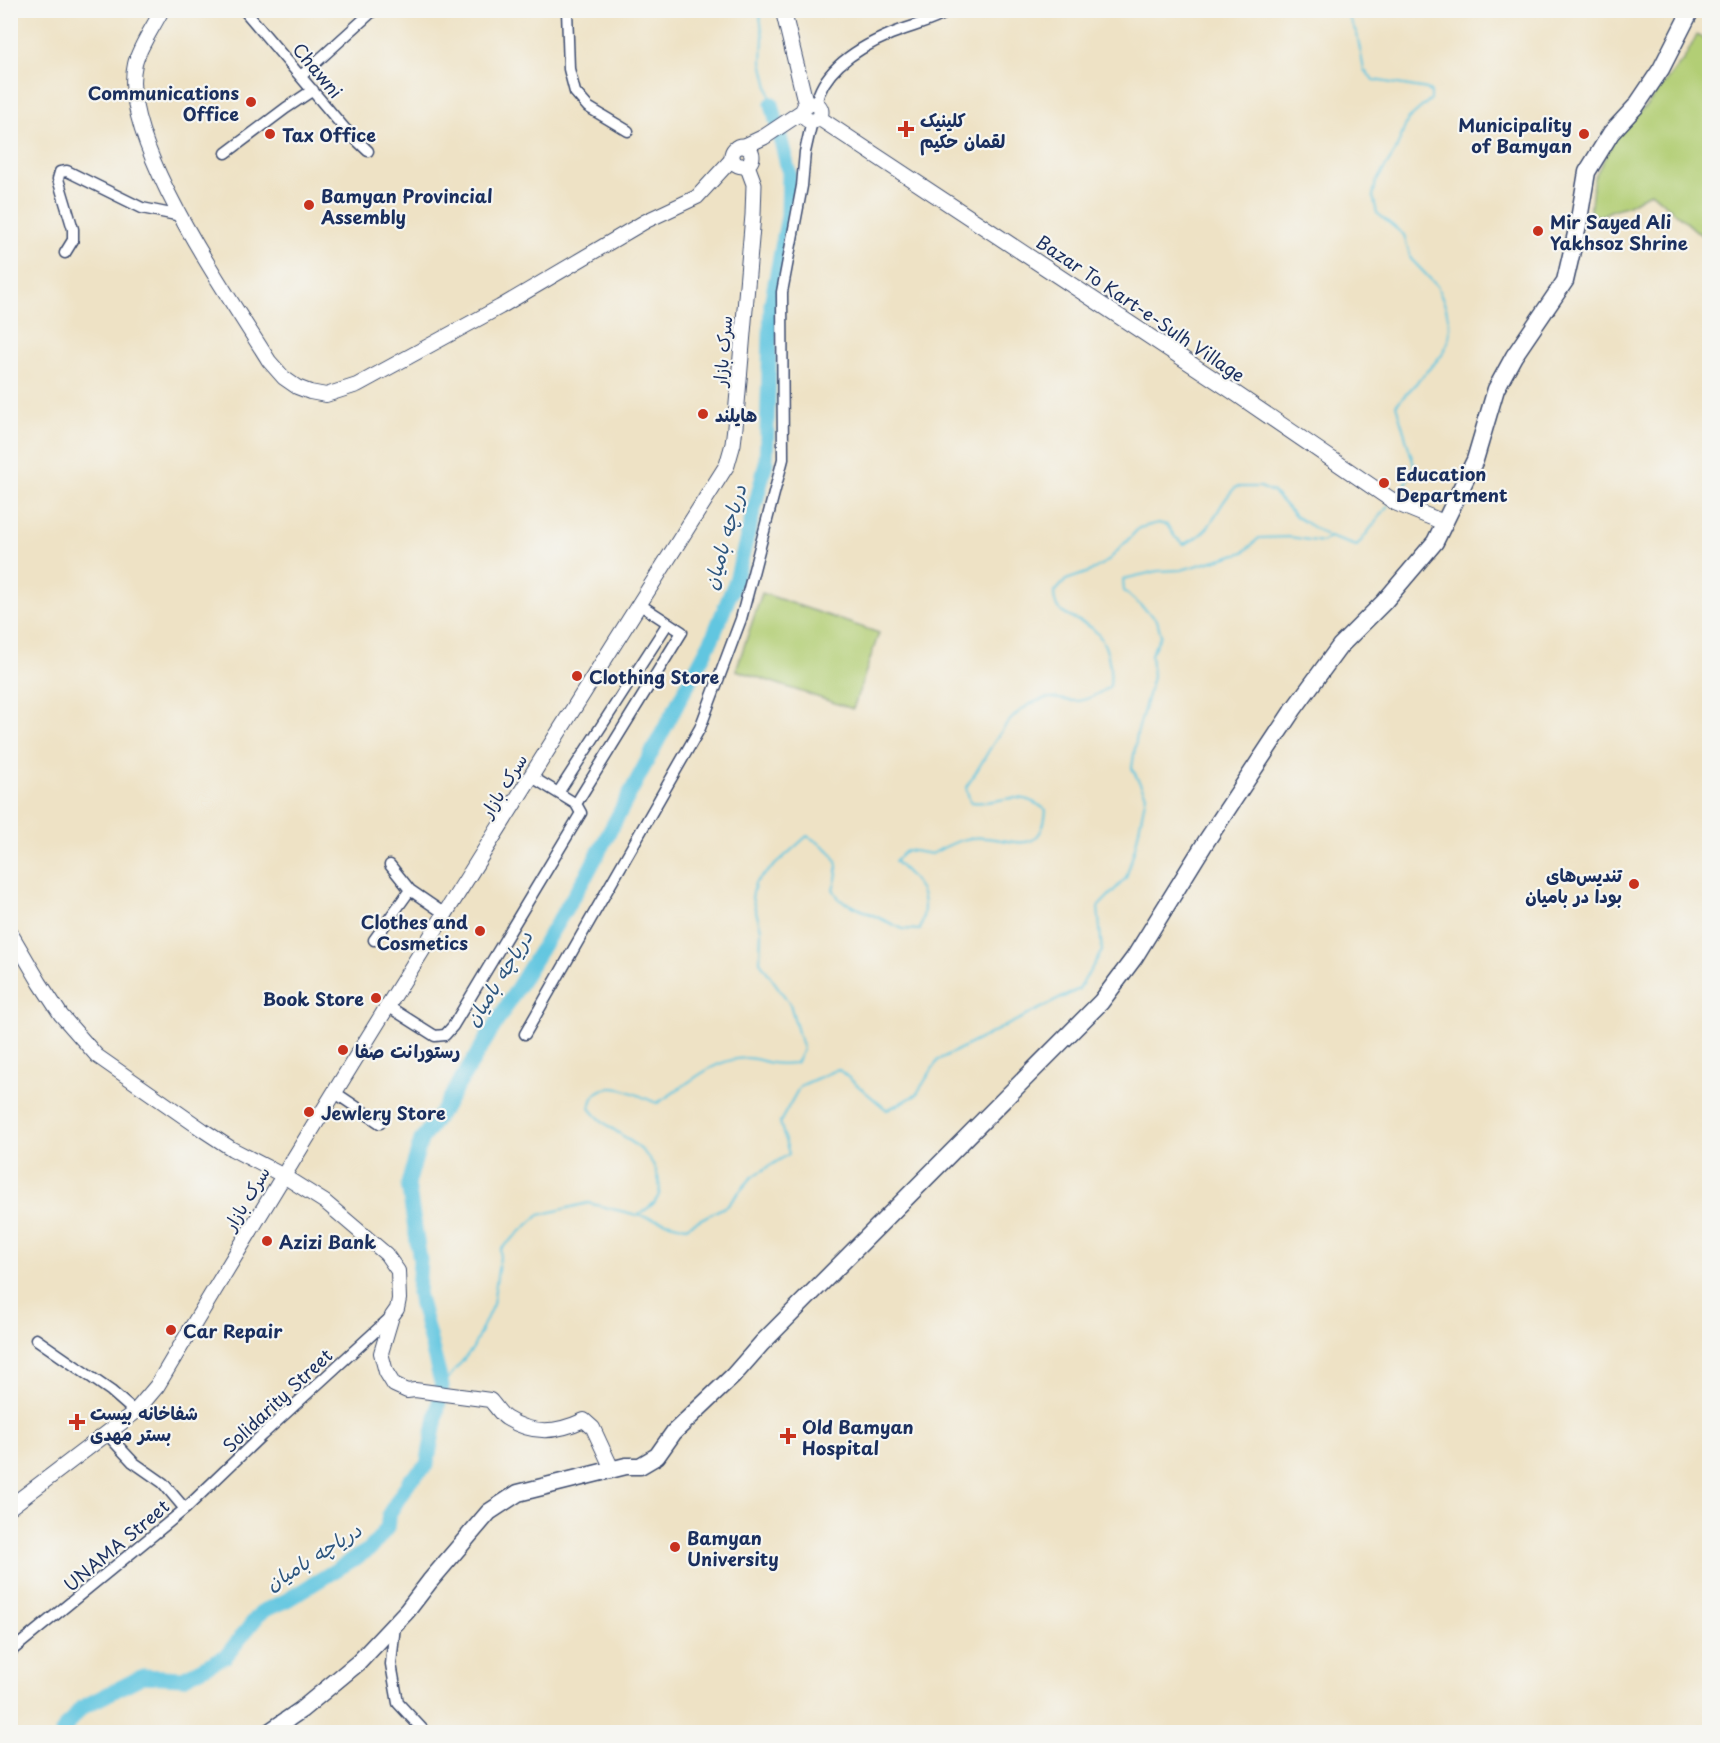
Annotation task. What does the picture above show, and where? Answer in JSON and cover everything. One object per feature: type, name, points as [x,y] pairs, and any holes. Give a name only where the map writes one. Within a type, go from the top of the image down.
[{"type":"main road","points":[[732,159],[735,149],[740,146],[747,154],[805,115],[783,10]]},
{"type":"main road","points":[[269,1732],[301,1710],[359,1662],[395,1625],[489,1512],[518,1493],[612,1469],[640,1466],[657,1456],[674,1432],[733,1376],[795,1310],[1101,1002],[1134,958],[1207,840],[1293,710],[1340,646],[1383,602],[1435,542],[1475,460],[1496,389],[1514,356],[1565,281],[1576,236],[1587,172],[1611,133],[1636,106],[1661,69],[1691,10]]},
{"type":"main road","name":"Bazar To Kart-e-Sulh Village","points":[[805,115],[1232,391],[1390,500],[1445,523]]},
{"type":"main road","name":"سرک بازار","points":[[10,1507],[135,1412],[157,1386],[386,1005],[727,465],[733,444],[753,215],[754,184],[747,154]]},
{"type":"street","points":[[162,10],[135,63],[133,97],[152,157],[163,184],[181,216],[269,361],[285,378],[297,387],[310,392],[326,394],[357,385],[500,307],[646,221],[697,197],[732,159]]},
{"type":"street","name":"Chawni","points":[[244,10],[345,129],[368,151]]},
{"type":"street","points":[[301,76],[374,10]]},
{"type":"street","points":[[567,10],[569,69],[575,92],[588,107],[628,131]]},
{"type":"street","points":[[525,1034],[700,728],[741,619],[783,459],[782,292],[802,186],[805,115],[823,84],[851,55],[891,34],[933,21],[951,10]]},
{"type":"street","points":[[226,153],[313,90]]},
{"type":"street","points":[[65,253],[73,240],[73,229],[58,179],[60,172],[67,171],[142,208],[181,216]]},
{"type":"street","points":[[576,804],[682,632],[639,604]]},
{"type":"street","points":[[558,793],[668,623]]},
{"type":"street","points":[[386,1005],[435,1036],[445,1035],[492,963],[581,813],[576,804],[532,777]]},
{"type":"street","points":[[390,865],[410,890],[445,914]]},
{"type":"street","points":[[374,940],[410,890]]},
{"type":"street","points":[[10,932],[61,1015],[97,1056],[232,1149],[282,1175],[325,1202],[386,1254],[398,1271],[399,1299],[381,1353],[386,1372],[394,1385],[407,1391],[415,1390],[490,1400],[504,1417],[537,1431],[566,1428],[584,1420],[594,1428],[612,1469]]},
{"type":"street","points":[[334,1092],[380,1123]]},
{"type":"street","name":"Solidarity Street","points":[[185,1509],[262,1435],[392,1317]]},
{"type":"street","points":[[36,1340],[111,1392],[135,1412]]},
{"type":"street","name":"UNAMA Street","points":[[10,1652],[185,1509],[163,1483],[133,1462],[106,1434]]},
{"type":"street","points":[[395,1625],[391,1665],[398,1703],[425,1732]]},
{"type":"green space","points":[[1697,35],[1709,43],[1709,227],[1701,235],[1651,192],[1627,206],[1600,216],[1590,213],[1594,178],[1618,133],[1646,106],[1684,59]]},
{"type":"green space","points":[[762,593],[879,633],[853,709],[736,670]]},
{"type":"waterway","points":[[759,10],[763,37],[762,62],[772,104]]},
{"type":"waterway","points":[[1345,10],[1357,34],[1364,70],[1374,80],[1427,89],[1431,93],[1431,99],[1408,119],[1395,152],[1376,182],[1373,196],[1377,213],[1404,235],[1411,259],[1437,286],[1450,326],[1449,340],[1442,355],[1396,405],[1414,465],[1404,488],[1396,494]]},
{"type":"waterway","name":"دریاچه بامیان","points":[[62,1732],[81,1708],[143,1676],[183,1678],[226,1656],[261,1612],[287,1600],[370,1549],[387,1528],[389,1514],[410,1480],[427,1465],[442,1386],[418,1293],[420,1260],[408,1184],[421,1140],[443,1110],[587,874],[712,639],[736,580],[766,463],[771,304],[788,216],[789,173],[772,104]]},
{"type":"waterway","points":[[638,1215],[653,1204],[659,1195],[660,1189],[654,1165],[647,1155],[598,1117],[590,1108],[595,1095],[601,1090],[617,1088],[657,1103],[698,1075],[720,1064],[748,1058],[775,1064],[796,1063],[803,1050],[790,1004],[760,962],[761,929],[752,898],[755,883],[807,836],[824,846],[834,856],[837,870],[833,889],[840,900],[903,929],[920,930],[924,907],[921,891],[911,876],[895,861],[907,850],[932,854],[946,846],[971,838],[1019,842],[1029,841],[1037,836],[1043,827],[1046,810],[1035,803],[1016,798],[981,803],[970,802],[966,787],[1000,733],[1021,710],[1049,698],[1073,701],[1086,699],[1110,686],[1109,663],[1102,640],[1093,629],[1062,612],[1055,601],[1054,593],[1066,580],[1089,572],[1108,561],[1139,528],[1158,523],[1167,525],[1175,537],[1184,544],[1195,538],[1209,526],[1228,495],[1236,487],[1260,487],[1273,492],[1295,516],[1329,537]]},
{"type":"waterway","points":[[442,1386],[473,1348],[493,1304],[501,1249],[539,1215],[588,1203],[686,1227],[728,1205],[752,1177],[789,1154],[780,1122],[800,1086],[838,1069],[887,1110],[916,1095],[938,1060],[1079,989],[1102,951],[1098,907],[1126,878],[1146,795],[1132,768],[1137,734],[1153,677],[1151,654],[1161,635],[1157,620],[1124,591],[1123,579],[1158,571],[1181,570],[1244,552],[1259,538],[1290,537],[1322,542],[1329,537],[1357,546],[1388,506]]},
{"type":"place","name":"Communications Office","points":[[251,102]]},
{"type":"place","name":"کلینیک لقمان حکیم","points":[[906,129]]},
{"type":"place","name":"Tax Office","points":[[270,134]]},
{"type":"place","name":"Municipality of Bamyan","points":[[1584,134]]},
{"type":"place","name":"Bamyan Provincial Assembly","points":[[309,205]]},
{"type":"place","name":"Mir Sayed Ali Yakhsoz Shrine","points":[[1538,231]]},
{"type":"place","name":"هایلند","points":[[703,414]]},
{"type":"place","name":"Education Department","points":[[1384,483]]},
{"type":"place","name":"Clothing Store","points":[[577,676]]},
{"type":"place","name":"تندیس‌های بودا در بامیان","points":[[1634,884]]},
{"type":"place","name":"Clothes and Cosmetics","points":[[480,931]]},
{"type":"place","name":"Book Store","points":[[376,998]]},
{"type":"place","name":"رستورانت صفا","points":[[343,1050]]},
{"type":"place","name":"Jewlery Store","points":[[309,1112]]},
{"type":"place","name":"Azizi Bank","points":[[267,1241]]},
{"type":"place","name":"Car Repair","points":[[171,1330]]},
{"type":"place","name":"شفاخانه بیست بستر مهدی","points":[[77,1422]]},
{"type":"place","name":"Old Bamyan Hospital","points":[[788,1436]]},
{"type":"place","name":"Bamyan University","points":[[675,1547]]}]
